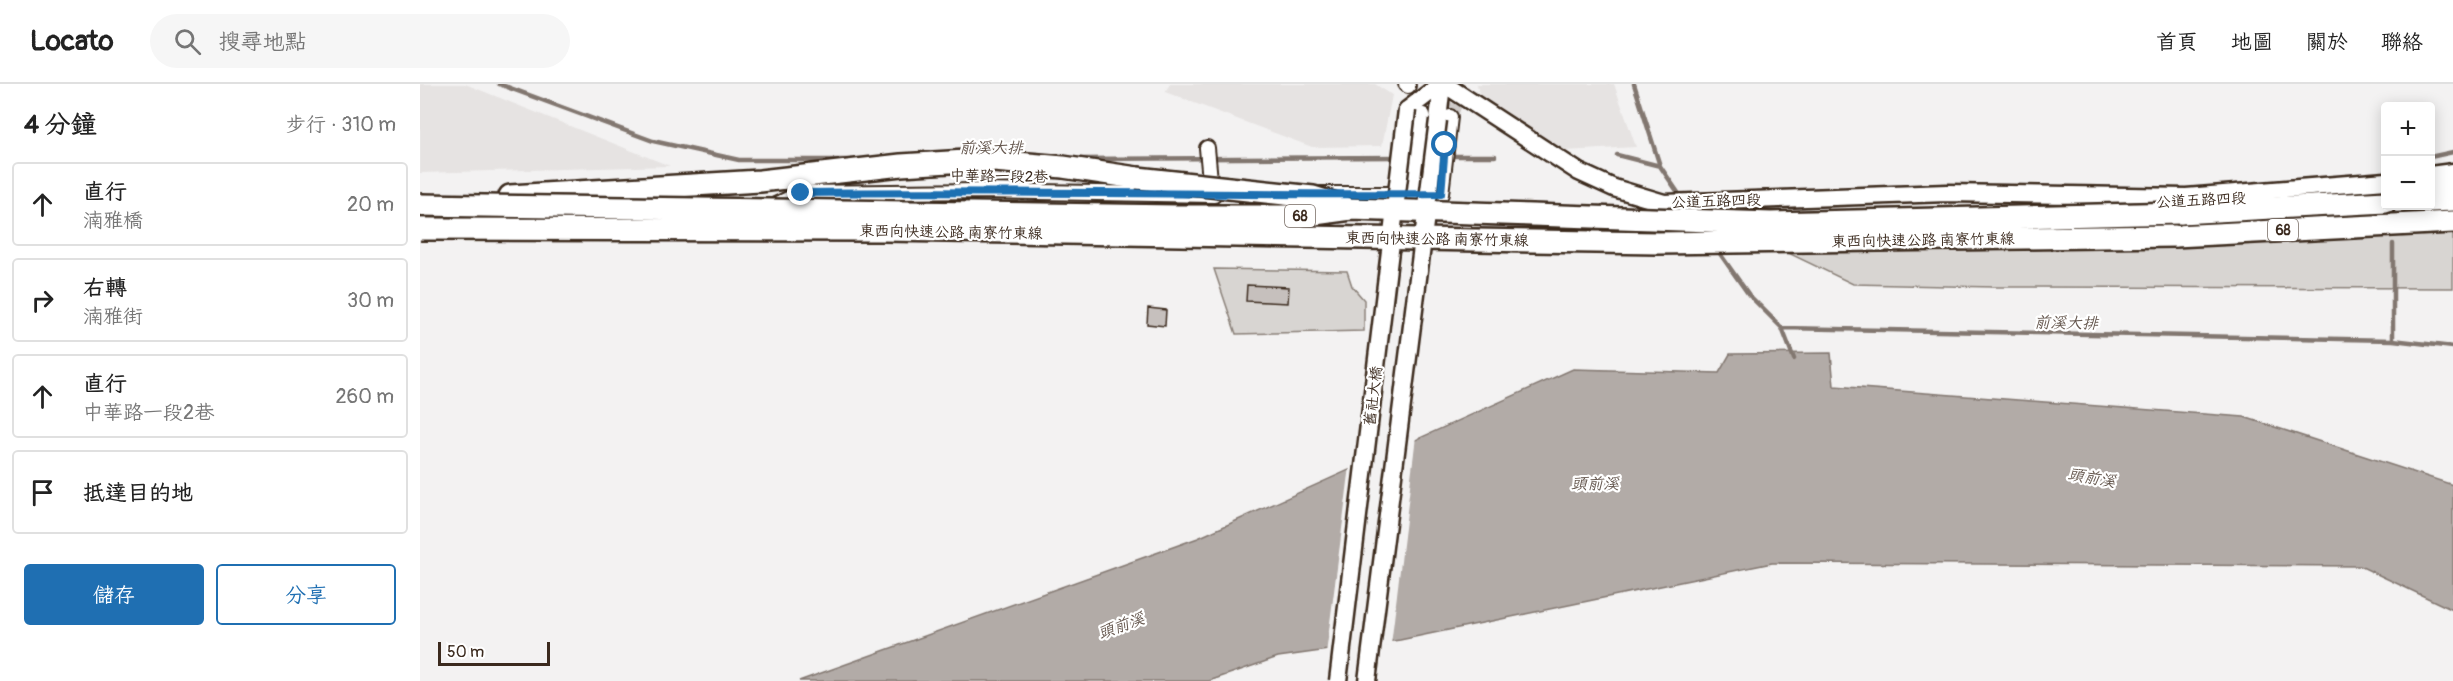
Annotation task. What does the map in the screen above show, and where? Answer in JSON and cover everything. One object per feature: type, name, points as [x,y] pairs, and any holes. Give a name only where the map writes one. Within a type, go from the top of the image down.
[{"type":"highway","points":[[510,196],[759,181],[901,165],[982,160],[1063,166],[1137,178],[1313,197],[1351,209]]},
{"type":"highway","points":[[2435,187],[2453,184]]},
{"type":"highway","points":[[2435,201],[2453,200]]},
{"type":"highway","name":"東西向快速公路 南寮竹東線","points":[[429,201],[1178,216],[1300,216],[1351,209],[1771,223],[2180,213],[2381,202]]},
{"type":"highway","name":"東西向快速公路 南寮竹東線","points":[[420,229],[884,230],[1658,243],[2175,236],[2453,222]]},
{"type":"highway","points":[[2392,225],[2453,232]]},
{"type":"street","points":[[1429,116],[1443,84]]},
{"type":"street","points":[[1412,194],[1419,142],[1443,84]]},
{"type":"street","name":"公道五路四段","points":[[1443,84],[1579,172],[1614,188],[1664,203],[1947,193],[2186,197],[2381,181]]},
{"type":"street","name":"中華路一段2巷","points":[[420,196],[429,201],[466,211],[757,214],[801,193],[981,191],[1164,195],[1441,194],[1445,145],[1429,116]]},
{"type":"street","name":"舊社大橋","points":[[1338,681],[1429,116]]},
{"type":"street","name":"舊社大橋","points":[[1367,681],[1429,116]]},
{"type":"street","points":[[1207,148],[1210,180]]},
{"type":"street","points":[[2435,174],[2453,172]]},
{"type":"street","points":[[2435,181],[2453,179]]},
{"type":"street","name":"中華路一段2巷","points":[[1164,195],[1210,180],[1258,194]]},
{"type":"street","name":"公道五路四段","points":[[1947,193],[1966,203],[2075,204],[2184,202],[2381,189]]},
{"type":"street","points":[[510,196],[536,212]]},
{"type":"street","name":"中華路一段2巷","points":[[429,201],[510,196]]},
{"type":"shaded area","points":[[420,84],[465,84],[670,166],[420,173]]},
{"type":"shaded area","points":[[1170,84],[1375,84],[1392,95],[1382,146],[1312,147],[1165,92]]},
{"type":"shaded area","points":[[1477,84],[1614,84],[1636,147],[1565,151],[1479,94]]},
{"type":"shaded area","points":[[2453,231],[2453,288],[1994,287],[1853,284],[1751,235]]},
{"type":"shaded area","points":[[1214,269],[1347,271],[1352,286],[1364,300],[1364,331],[1236,334]]},
{"type":"water","name":"頭前溪","points":[[1831,353],[1834,386],[2244,417],[2453,485],[2453,610],[2360,566],[1772,563],[1400,640],[1278,657],[1209,681],[799,681],[1198,538],[1573,369],[1719,373],[1730,354]]},
{"type":"pier","points":[[1416,436],[1391,645],[1326,654],[1350,466]]},
{"type":"building","points":[[1247,285],[1289,287],[1288,303],[1246,301]]},
{"type":"building","points":[[1148,308],[1166,310],[1165,326],[1147,324]]},
{"type":"waterway","name":"前溪大排","points":[[499,84],[653,141],[739,160],[856,160]]},
{"type":"waterway","points":[[1634,84],[1660,166],[1679,194]]},
{"type":"waterway","points":[[2435,156],[2453,152]]},
{"type":"waterway","name":"前溪大排","points":[[1617,155],[1660,166]]},
{"type":"waterway","name":"前溪大排","points":[[1447,156],[1495,156]]},
{"type":"waterway","name":"前溪大排","points":[[1078,159],[1399,157]]},
{"type":"waterway","points":[[2393,244],[2393,340]]},
{"type":"waterway","name":"前溪大排","points":[[1716,248],[1749,295],[1782,328],[2393,340],[2453,347]]},
{"type":"waterway","points":[[1782,328],[1794,359]]},
{"type":"tunnel","points":[[1450,117],[1463,84]]},
{"type":"route","points":[[801,193],[981,191],[1164,195],[1441,194],[1445,145]]}]
